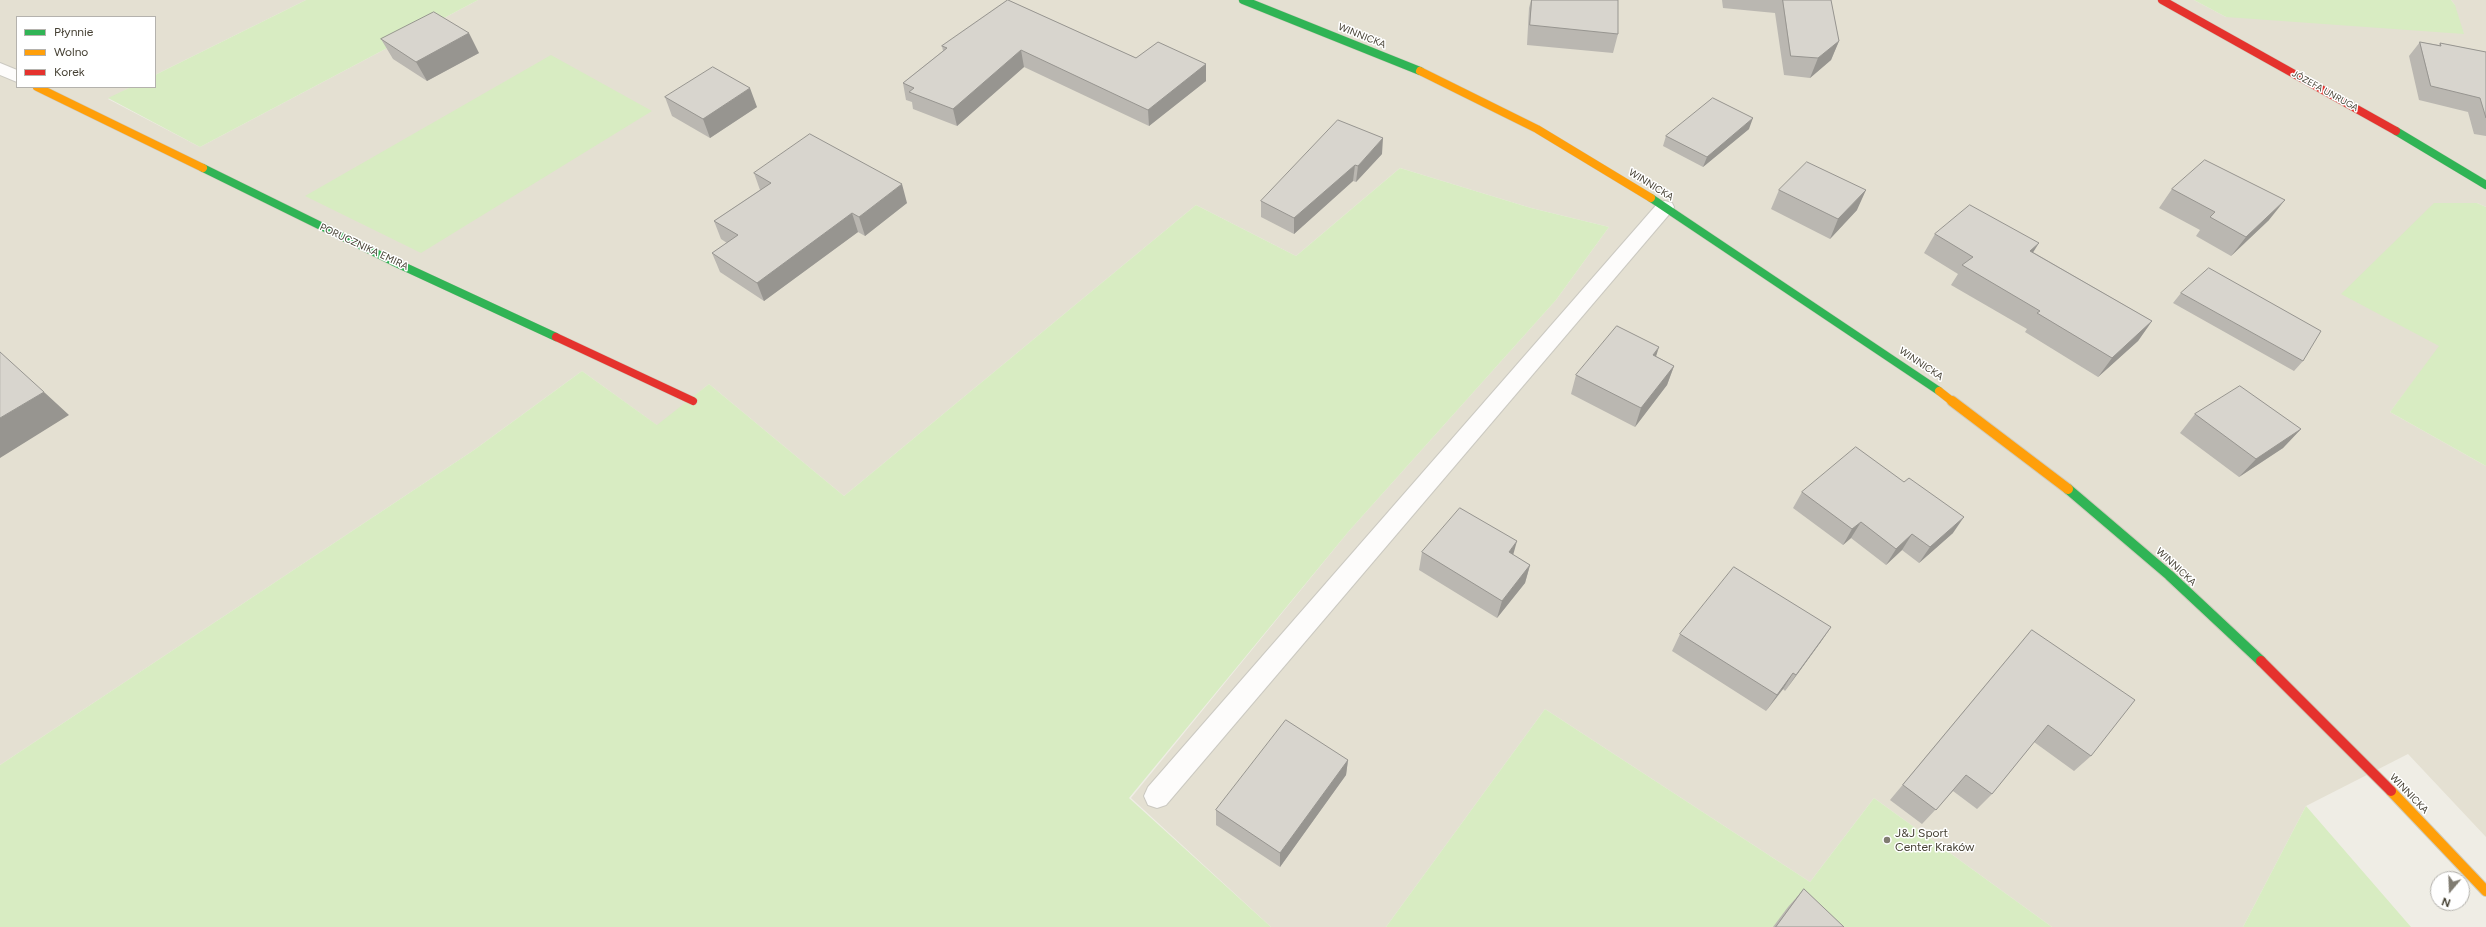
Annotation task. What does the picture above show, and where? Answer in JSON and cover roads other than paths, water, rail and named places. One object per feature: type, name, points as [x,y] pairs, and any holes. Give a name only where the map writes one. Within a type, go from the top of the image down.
[{"type":"street","name":"WINNICKA","points":[[1243,0],[1384,56],[1460,89],[1544,133],[1665,207],[1930,383],[2062,483],[2156,563],[2328,725],[2486,891]]},
{"type":"street","name":"JÓZEFA UNRUGA","points":[[2162,0],[2409,138],[2486,185]]},
{"type":"street","points":[[0,68],[16,76]]},
{"type":"street","name":"PORUCZNIKA EMIRA","points":[[39,88],[315,224],[693,401]]},
{"type":"street","points":[[1157,796],[1665,207]]},
{"type":"place","name":"J&J Sport Center Kraków","points":[[1887,840]]}]
